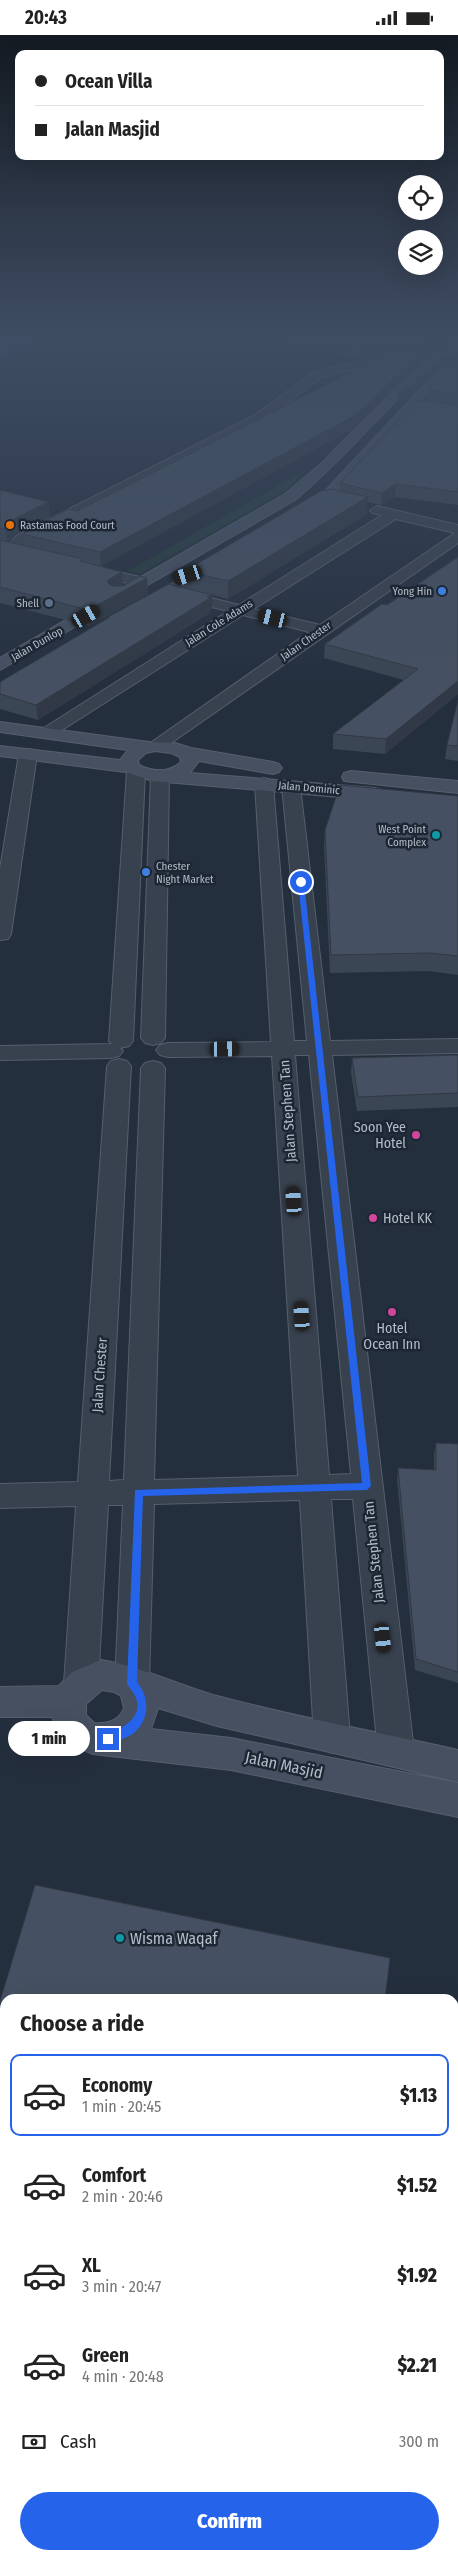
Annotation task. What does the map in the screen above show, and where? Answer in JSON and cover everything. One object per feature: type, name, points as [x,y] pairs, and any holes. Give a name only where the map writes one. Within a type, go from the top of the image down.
[{"type":"main road","name":"Jalan Dunlop","points":[[0,665],[279,504],[313,479],[338,453]]},
{"type":"main road","points":[[287,521],[337,497],[374,453]]},
{"type":"main road","points":[[279,504],[313,492],[337,497]]},
{"type":"main road","points":[[133,610],[229,555]]},
{"type":"main road","points":[[144,582],[162,582],[205,569]]},
{"type":"main road","points":[[0,727],[152,746]]},
{"type":"main road","points":[[133,769],[128,757],[140,749],[152,746]]},
{"type":"main road","name":"Jalan Dominic","points":[[152,746],[181,750],[277,780],[458,802]]},
{"type":"main road","points":[[160,776],[180,772],[190,763],[181,750]]},
{"type":"main road","points":[[0,751],[133,769]]},
{"type":"main road","name":"Jalan Dominic","points":[[133,769],[160,776],[237,782],[277,780],[458,787]]},
{"type":"main road","points":[[0,1702],[75,1693],[101,1675],[123,1677],[132,1684],[142,1702],[137,1722],[124,1734],[108,1739]]},
{"type":"main road","points":[[132,1684],[217,1711],[458,1766]]},
{"type":"main road","name":"Jalan Masjid","points":[[75,1693],[68,1712],[76,1730],[96,1739],[231,1754],[458,1801]]},
{"type":"street","points":[[0,548],[20,545],[194,453]]},
{"type":"street","points":[[363,502],[404,507],[458,529]]},
{"type":"street","name":"Jalan Cole Adams","points":[[45,733],[404,507]]},
{"type":"street","name":"Jalan Chester","points":[[152,746],[458,536]]},
{"type":"street","points":[[0,543],[20,545],[39,557]]},
{"type":"street","name":"Jalan Chester","points":[[181,750],[458,551]]},
{"type":"street","points":[[68,564],[144,582]]},
{"type":"street","points":[[167,591],[322,630]]},
{"type":"street","points":[[0,934],[28,754]]},
{"type":"street","name":"Jalan Chester","points":[[75,1693],[93,1493],[133,769]]},
{"type":"street","points":[[132,1684],[138,1492],[158,1052],[160,776]]},
{"type":"street","name":"Jalan Stephen Tan","points":[[277,780],[319,1048],[396,1751]]},
{"type":"street","name":"Jalan Stephen Tan","points":[[277,780],[283,1049],[332,1737]]},
{"type":"street","points":[[0,1053],[117,1053],[136,1036],[158,1052],[458,1046]]},
{"type":"street","points":[[117,1053],[135,1071],[158,1052]]},
{"type":"street","points":[[0,1496],[367,1486]]},
{"type":"green space","points":[[306,470],[285,491],[140,574],[128,571]]},
{"type":"building","points":[[192,453],[285,453],[100,552],[24,533],[68,509],[77,511]]},
{"type":"building","points":[[368,453],[458,453],[458,492],[396,484],[382,493],[340,483]]},
{"type":"building","points":[[331,489],[368,497],[228,581],[185,571],[321,491]]},
{"type":"building","points":[[0,490],[48,502],[14,519],[6,529],[0,529]]},
{"type":"building","points":[[0,540],[83,559],[80,561],[122,572],[108,580],[108,583],[112,586],[123,586],[140,576],[147,578],[88,610],[0,587]]},
{"type":"building","points":[[458,557],[458,681],[386,739],[333,734],[418,669],[325,644],[382,604],[387,605]]},
{"type":"building","points":[[169,584],[212,595],[36,705],[0,694],[0,682],[110,617],[108,617]]},
{"type":"building","points":[[458,700],[458,746],[447,745]]},
{"type":"building","points":[[340,785],[458,796],[458,956],[430,953],[331,955],[325,830]]},
{"type":"building","points":[[458,1055],[458,1093],[358,1097],[352,1058]]},
{"type":"building","points":[[436,1443],[458,1444],[458,1672],[416,1659],[398,1468],[436,1470]]},
{"type":"building","name":"Wisma Waqaf","points":[[35,1885],[390,1958],[386,1994],[2,1994]]},
{"type":"place","name":"Rastamas Food Court","points":[[10,525]]},
{"type":"place","name":"Yong Hin","points":[[442,591]]},
{"type":"place","name":"Shell","points":[[49,603]]},
{"type":"place","name":"West Point Complex","points":[[436,835]]},
{"type":"place","name":"Chester Night Market","points":[[146,872]]},
{"type":"place","name":"Soon Yee Hotel","points":[[416,1135]]},
{"type":"place","name":"Hotel KK","points":[[373,1218]]},
{"type":"place","name":"Hotel Ocean Inn","points":[[392,1312]]},
{"type":"place","name":"Wisma Waqaf","points":[[120,1938]]},
{"type":"route","points":[[108,1739],[119,1737],[129,1731],[137,1722],[141,1712],[142,1702],[132,1684],[138,1492],[367,1486],[301,882]]}]
